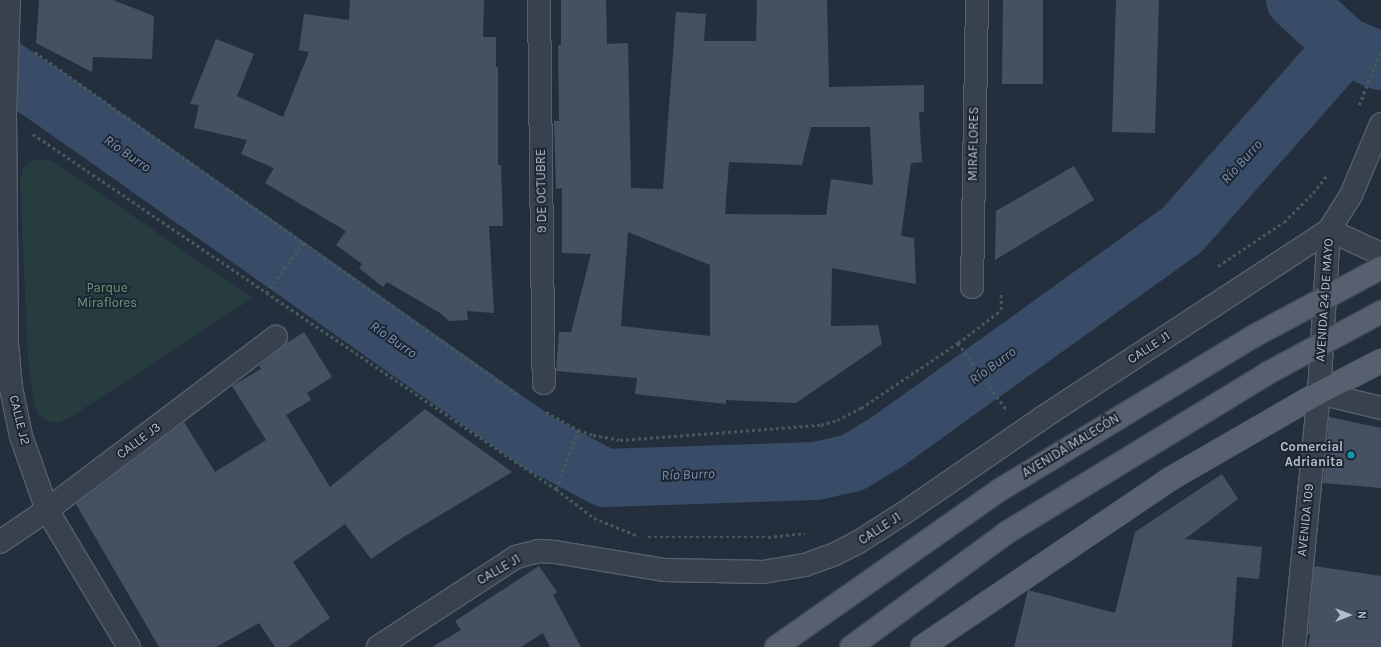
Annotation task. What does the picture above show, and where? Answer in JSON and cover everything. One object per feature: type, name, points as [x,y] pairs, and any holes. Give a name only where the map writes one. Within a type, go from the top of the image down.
[{"type":"main road","name":"AVENIDA MALECÓN","points":[[776,647],[998,490],[1254,336],[1381,268]]},
{"type":"main road","points":[[851,647],[1006,533],[1266,374],[1381,312]]},
{"type":"main road","points":[[922,647],[1170,479],[1319,393],[1381,361]]},
{"type":"street","name":"CALLE J2","points":[[9,0],[5,114],[4,344],[11,388],[21,436],[47,510],[129,647]]},
{"type":"street","name":"9 DE OCTUBRE","points":[[540,0],[544,383]]},
{"type":"street","name":"MIRAFLORES","points":[[972,287],[976,0]]},
{"type":"street","name":"AVENIDA 24 DE MAYO","points":[[1319,393],[1329,230],[1351,195],[1381,124]]},
{"type":"street","points":[[1329,230],[1381,254]]},
{"type":"street","name":"CALLE J1","points":[[378,647],[516,557],[538,551],[555,552],[664,570],[762,572],[805,565],[835,554],[857,544],[1042,418],[1329,230]]},
{"type":"street","name":"CALLE J3","points":[[0,542],[47,510],[276,337]]},
{"type":"street","points":[[1319,393],[1381,408]]},
{"type":"street","name":"AVENIDA 109","points":[[1294,647],[1319,393]]},
{"type":"path","points":[[8,33],[521,397]]},
{"type":"path","points":[[5,114],[556,489],[594,518],[642,537],[768,536],[809,533]]},
{"type":"path","points":[[1218,267],[1284,222],[1313,193],[1330,171]]},
{"type":"path","points":[[266,293],[304,242]]},
{"type":"path","points":[[539,408],[578,430],[593,435],[620,440],[821,425],[838,420],[861,408],[958,343],[1001,310],[1001,286],[972,287]]},
{"type":"path","points":[[958,343],[1007,411]]},
{"type":"path","points":[[556,489],[578,430]]},
{"type":"green space","name":"Parque Miraflores","points":[[29,161],[52,161],[253,298],[69,418],[58,423],[48,421],[39,416],[34,404],[28,359],[20,178],[23,168]]},
{"type":"building","points":[[39,0],[113,0],[154,16],[152,59],[93,57],[92,72],[36,43]]},
{"type":"building","points":[[350,0],[484,0],[483,37],[496,37],[496,67],[498,67],[498,165],[501,165],[503,226],[489,226],[494,313],[467,311],[468,320],[449,321],[440,313],[387,282],[383,287],[359,268],[362,264],[336,245],[346,231],[265,183],[274,168],[241,154],[247,140],[194,128],[199,105],[190,104],[216,39],[254,54],[237,96],[283,117],[309,52],[299,50],[304,14],[349,20]]},
{"type":"building","points":[[561,0],[606,0],[607,44],[628,43],[631,188],[663,189],[676,12],[706,14],[704,41],[756,41],[757,0],[827,0],[829,87],[924,85],[924,112],[919,112],[922,162],[911,163],[901,236],[914,238],[916,284],[832,268],[831,326],[878,325],[882,344],[796,403],[726,400],[726,404],[635,394],[637,378],[556,371],[559,332],[571,332],[591,254],[562,253],[562,188],[556,189],[554,121],[559,121],[558,45],[561,45]],"holes":[[[811,127],[870,127],[873,185],[831,179],[826,215],[725,214],[729,162],[802,165]],[[628,232],[710,265],[710,336],[621,326]]]},
{"type":"building","points":[[1003,0],[1043,0],[1043,84],[1002,84]]},
{"type":"building","points":[[1116,0],[1159,0],[1155,133],[1112,132]]},
{"type":"building","points":[[1074,166],[1094,200],[995,260],[996,211]]},
{"type":"building","points":[[304,332],[332,377],[307,393],[311,400],[286,415],[330,487],[425,409],[512,472],[405,536],[371,559],[345,524],[293,562],[330,618],[288,647],[275,647],[259,623],[216,647],[159,647],[76,504],[184,422],[215,472],[266,440],[232,386],[261,369],[259,366],[287,343]]},
{"type":"building","name":"Comercial Adrianita","points":[[1329,417],[1381,428],[1381,488],[1323,483]]},
{"type":"building","points":[[1222,474],[1238,499],[1185,539],[1262,547],[1259,579],[1237,577],[1232,647],[1014,647],[1028,590],[1115,613],[1135,532]]},
{"type":"building","points":[[539,566],[557,592],[553,595],[581,647],[550,647],[543,633],[521,647],[432,647],[461,630],[455,621]]},
{"type":"building","points":[[1314,566],[1381,576],[1381,647],[1308,647]]},
{"type":"waterway","points":[[1295,0],[1345,46],[1381,61]]},
{"type":"waterway","name":"Río Burro","points":[[0,65],[51,99],[539,443],[605,478],[816,471],[852,463],[887,442],[1182,230],[1345,46]]},
{"type":"place","name":"Comercial Adrianita","points":[[1351,455]]}]
